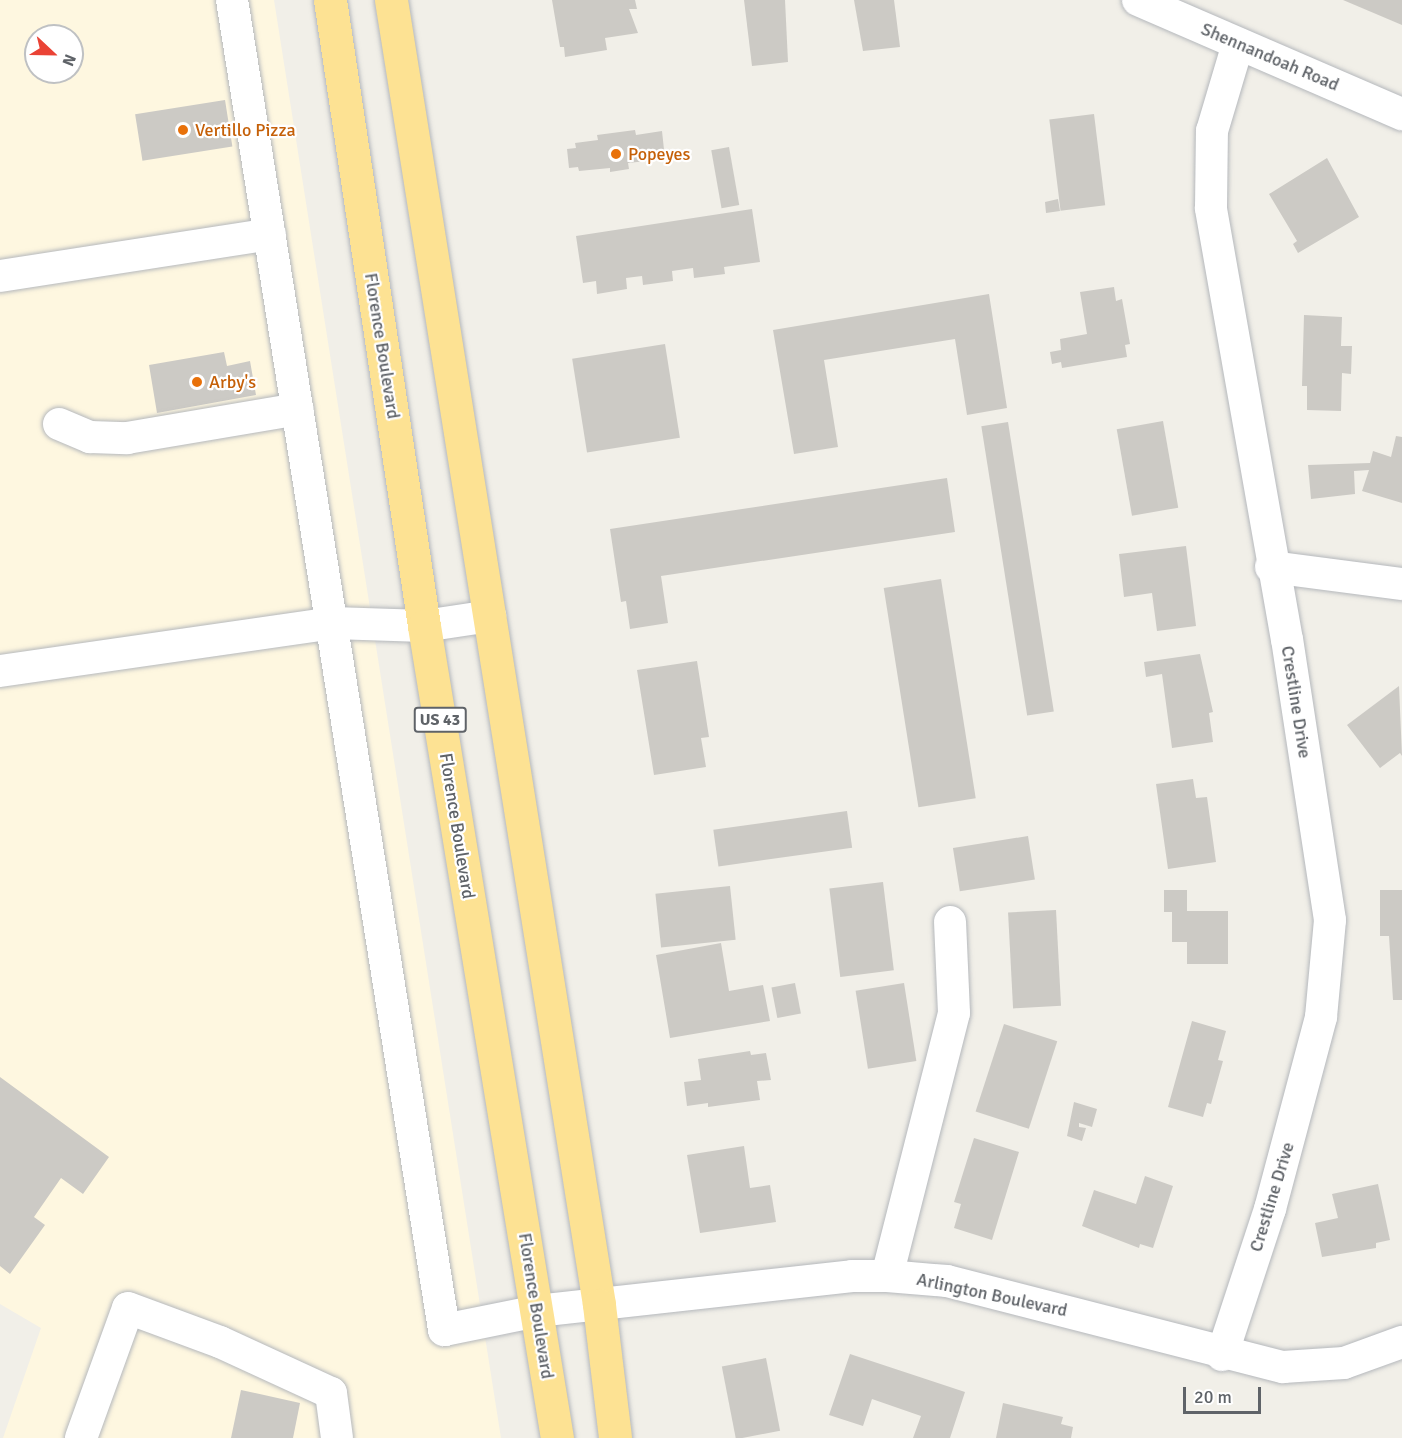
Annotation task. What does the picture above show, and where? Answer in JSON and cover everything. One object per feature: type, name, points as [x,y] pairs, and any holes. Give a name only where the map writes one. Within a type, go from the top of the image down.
[{"type":"highway","name":"Florence Boulevard","points":[[330,0],[424,626],[557,1438]]},
{"type":"highway","points":[[391,0],[599,1305],[615,1438]]},
{"type":"street","points":[[232,0],[333,623]]},
{"type":"street","name":"Shennandoah Road","points":[[1138,0],[1402,114]]},
{"type":"street","name":"Crestline Drive","points":[[1222,1355],[1296,1112],[1321,1017],[1329,952],[1330,920],[1317,830],[1211,208],[1212,131],[1238,44]]},
{"type":"street","points":[[0,276],[270,234]]},
{"type":"street","points":[[59,424],[90,437],[127,438],[298,409]]},
{"type":"street","points":[[1271,567],[1402,584]]},
{"type":"street","points":[[0,671],[333,623],[424,626],[490,616]]},
{"type":"street","name":"Arlington Boulevard","points":[[333,623],[444,1330],[537,1311],[852,1276],[886,1276],[957,1284],[1222,1355],[1283,1367],[1314,1368],[1344,1363],[1402,1342]]},
{"type":"street","points":[[886,1276],[954,1013],[950,922]]},
{"type":"street","points":[[81,1438],[128,1308],[220,1342],[331,1393],[338,1438]]},
{"type":"shaded area","points":[[0,0],[274,0],[501,1438],[3,1438],[41,1328],[0,1304]]},
{"type":"building","points":[[552,0],[635,0],[637,9],[629,9],[638,33],[605,38],[607,50],[565,57],[564,47],[560,47]]},
{"type":"building","points":[[744,0],[785,0],[788,62],[752,66]]},
{"type":"building","points":[[854,0],[894,0],[900,47],[863,51]]},
{"type":"building","points":[[1343,0],[1402,0],[1402,25]]},
{"type":"building","name":"Vertillo Pizza","points":[[225,100],[232,146],[142,161],[135,114]]},
{"type":"building","points":[[1094,114],[1105,205],[1061,211],[1049,119]]},
{"type":"building","name":"Popeyes","points":[[635,130],[636,135],[662,131],[665,159],[628,163],[629,169],[610,172],[610,168],[579,171],[578,167],[569,168],[567,149],[576,148],[575,143],[598,140],[597,135]]},
{"type":"building","points":[[729,147],[739,205],[722,208],[711,150]]},
{"type":"building","points":[[1327,158],[1359,217],[1298,253],[1293,244],[1297,241],[1269,194]]},
{"type":"building","points":[[1058,199],[1060,211],[1046,213],[1045,202]]},
{"type":"building","points":[[752,209],[760,262],[724,267],[725,274],[694,278],[693,268],[672,271],[673,281],[643,285],[642,276],[626,278],[627,289],[597,294],[596,281],[583,283],[576,236]]},
{"type":"building","points":[[1114,287],[1116,301],[1122,299],[1130,344],[1125,345],[1127,357],[1062,368],[1061,362],[1052,364],[1050,352],[1061,350],[1060,339],[1087,334],[1080,292]]},
{"type":"building","points":[[989,294],[1007,408],[967,415],[955,339],[824,360],[838,447],[794,454],[773,330]]},
{"type":"building","points":[[1304,315],[1342,317],[1341,346],[1352,346],[1351,374],[1342,373],[1341,411],[1307,410],[1307,386],[1302,386]]},
{"type":"building","points":[[665,344],[680,438],[587,453],[572,359]]},
{"type":"building","points":[[224,352],[227,366],[250,361],[256,395],[157,413],[149,365]]},
{"type":"building","points":[[1163,421],[1178,508],[1132,516],[1117,429]]},
{"type":"building","points":[[1008,422],[1054,711],[1027,716],[981,426]]},
{"type":"building","points":[[1396,436],[1402,437],[1402,503],[1362,491],[1369,470],[1354,471],[1355,494],[1311,499],[1308,465],[1370,463],[1373,451],[1391,457]]},
{"type":"building","points":[[947,478],[955,532],[661,576],[668,623],[630,629],[626,601],[621,602],[610,529]]},
{"type":"building","points":[[1186,546],[1196,626],[1157,631],[1152,593],[1124,597],[1119,554]]},
{"type":"building","points":[[941,579],[976,798],[918,807],[884,588]]},
{"type":"building","points":[[1200,654],[1213,712],[1209,713],[1213,742],[1172,748],[1162,674],[1146,677],[1144,662]]},
{"type":"building","points":[[697,661],[709,737],[701,738],[706,767],[654,775],[637,670]]},
{"type":"building","points":[[1399,686],[1402,756],[1400,753],[1380,768],[1347,725]]},
{"type":"building","points":[[1193,779],[1196,798],[1207,797],[1216,862],[1168,869],[1156,784]]},
{"type":"building","points":[[847,811],[852,848],[718,866],[713,830]]},
{"type":"building","points":[[1028,836],[1035,879],[960,891],[953,848]]},
{"type":"building","points":[[883,882],[894,970],[840,977],[829,889]]},
{"type":"building","points":[[730,886],[736,940],[661,948],[655,894]]},
{"type":"building","points":[[1164,890],[1187,890],[1187,911],[1228,911],[1228,964],[1187,964],[1187,942],[1172,942],[1172,912],[1164,912]]},
{"type":"building","points":[[1380,890],[1402,890],[1402,1000],[1393,1000],[1389,936],[1380,936]]},
{"type":"building","points":[[1056,910],[1061,1006],[1013,1008],[1008,913]]},
{"type":"building","points":[[721,943],[729,991],[763,985],[770,1021],[670,1038],[656,955]]},
{"type":"building","points":[[795,983],[801,1013],[777,1018],[771,988]]},
{"type":"building","points":[[904,983],[916,1061],[868,1069],[856,991]]},
{"type":"building","points":[[1192,1021],[1226,1031],[1218,1060],[1223,1061],[1211,1104],[1207,1103],[1203,1117],[1168,1107]]},
{"type":"building","points":[[1004,1024],[1057,1041],[1029,1129],[976,1111]]},
{"type":"building","points":[[750,1051],[751,1055],[766,1053],[771,1080],[757,1081],[760,1100],[708,1107],[708,1103],[687,1106],[684,1082],[701,1080],[698,1059]]},
{"type":"building","points":[[0,1077],[109,1157],[83,1194],[61,1178],[34,1217],[45,1225],[10,1274],[0,1266]]},
{"type":"building","points":[[1074,1102],[1097,1109],[1092,1127],[1079,1123],[1079,1127],[1086,1128],[1082,1141],[1067,1136]]},
{"type":"building","points":[[974,1138],[1019,1152],[992,1240],[954,1228],[961,1204],[954,1202]]},
{"type":"building","points":[[744,1146],[750,1188],[770,1185],[776,1222],[700,1233],[687,1155]]},
{"type":"building","points":[[1145,1176],[1173,1186],[1153,1248],[1140,1244],[1139,1248],[1082,1226],[1094,1190],[1136,1204]]},
{"type":"building","points":[[1378,1184],[1390,1240],[1376,1243],[1376,1248],[1322,1257],[1315,1223],[1338,1218],[1332,1194]]},
{"type":"building","points":[[850,1354],[965,1392],[950,1438],[913,1438],[921,1416],[872,1399],[863,1426],[829,1415]]},
{"type":"building","points":[[766,1358],[780,1431],[736,1438],[722,1367]]},
{"type":"building","points":[[241,1390],[300,1403],[293,1438],[231,1438]]},
{"type":"building","points":[[1003,1403],[1063,1417],[1061,1424],[1073,1427],[1071,1438],[996,1438]]},
{"type":"place","name":"Vertillo Pizza","points":[[183,130]]},
{"type":"place","name":"Popeyes","points":[[616,154]]},
{"type":"place","name":"Arby's","points":[[197,382]]}]
